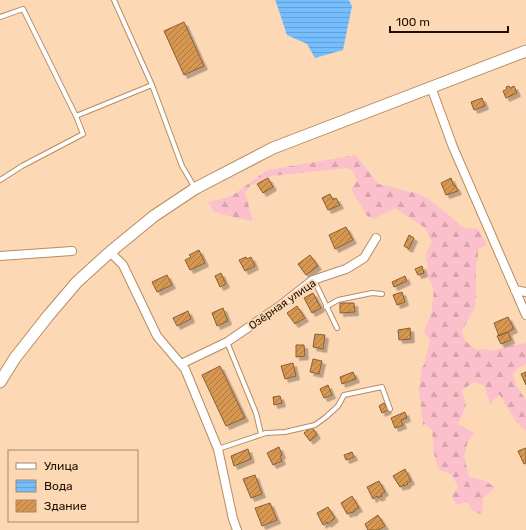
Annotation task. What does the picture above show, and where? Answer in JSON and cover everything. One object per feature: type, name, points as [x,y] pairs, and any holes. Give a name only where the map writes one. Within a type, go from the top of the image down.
[{"type":"street","points":[[0,382],[48,316],[77,282],[110,252],[154,216],[196,188],[273,148],[526,51]]},
{"type":"street","points":[[431,87],[452,146],[526,315]]},
{"type":"street","name":"Озёрная улица","points":[[181,364],[227,342],[313,280],[346,269],[364,258],[376,238]]},
{"type":"street","points":[[0,256],[72,250]]},
{"type":"street","points":[[110,252],[123,265],[156,336],[185,369],[218,449],[232,519],[237,530]]},
{"type":"street","points":[[515,290],[526,292]]},
{"type":"lane","points":[[114,0],[152,85],[182,166],[196,188]]},
{"type":"lane","points":[[0,17],[23,9],[76,116],[83,134],[22,166],[0,180]]},
{"type":"lane","points":[[76,116],[152,85]]},
{"type":"lane","points":[[313,280],[336,328]]},
{"type":"lane","points":[[326,307],[338,300],[372,294],[382,294]]},
{"type":"lane","points":[[227,342],[256,413],[261,434]]},
{"type":"lane","points":[[218,449],[261,434],[285,432],[315,424],[326,417],[338,406],[344,395],[382,387],[390,409]]},
{"type":"green space","points":[[356,155],[378,184],[420,194],[434,203],[464,228],[478,229],[487,245],[478,249],[478,259],[476,264],[475,307],[462,331],[465,341],[477,350],[486,349],[493,351],[526,343],[526,364],[518,368],[513,375],[516,385],[526,400],[526,431],[516,422],[499,394],[490,404],[484,385],[474,382],[462,390],[466,405],[458,424],[474,433],[468,441],[464,456],[469,477],[483,480],[495,487],[483,499],[482,515],[472,510],[468,502],[456,505],[452,496],[458,487],[452,475],[438,469],[434,453],[432,430],[425,424],[423,425],[419,390],[422,367],[424,365],[430,341],[424,331],[431,315],[434,289],[428,277],[426,253],[432,242],[425,228],[395,208],[374,219],[366,215],[351,189],[357,181],[353,171],[347,168],[271,176],[251,185],[245,193],[253,221],[214,212],[208,202],[232,196],[267,170]]},
{"type":"water","points":[[275,0],[349,0],[352,6],[343,50],[315,58],[307,44],[287,35]]},
{"type":"building","points":[[184,22],[204,66],[184,75],[164,31]]},
{"type":"building","points":[[509,86],[510,88],[514,86],[517,93],[506,98],[503,91]]},
{"type":"building","points":[[482,98],[485,106],[474,110],[471,102]]},
{"type":"building","points":[[268,178],[273,187],[263,193],[257,184]]},
{"type":"building","points":[[451,178],[458,191],[446,195],[441,183]]},
{"type":"building","points":[[330,194],[333,200],[336,198],[340,205],[328,210],[322,198]]},
{"type":"building","points":[[346,227],[353,240],[335,249],[329,235]]},
{"type":"building","points":[[409,235],[414,238],[409,249],[404,246]]},
{"type":"building","points":[[199,250],[205,263],[190,270],[185,260],[191,257],[189,255]]},
{"type":"building","points":[[310,255],[318,266],[306,275],[298,264]]},
{"type":"building","points":[[246,257],[247,259],[251,257],[255,266],[245,271],[239,260]]},
{"type":"building","points":[[422,266],[424,273],[418,275],[415,269]]},
{"type":"building","points":[[221,273],[226,284],[220,287],[215,276]]},
{"type":"building","points":[[167,275],[172,285],[157,292],[152,282]]},
{"type":"building","points":[[405,276],[407,281],[394,287],[392,282]]},
{"type":"building","points":[[402,292],[405,302],[397,305],[393,295]]},
{"type":"building","points":[[313,293],[321,308],[312,313],[304,298]]},
{"type":"building","points":[[340,303],[354,303],[355,312],[340,313]]},
{"type":"building","points":[[297,306],[305,318],[295,324],[287,313]]},
{"type":"building","points":[[223,308],[228,321],[217,326],[212,313]]},
{"type":"building","points":[[188,311],[191,319],[177,326],[173,318]]},
{"type":"building","points":[[508,317],[514,329],[499,336],[494,323]]},
{"type":"building","points":[[410,328],[411,339],[399,340],[398,330]]},
{"type":"building","points":[[508,332],[511,340],[501,344],[497,336]]},
{"type":"building","points":[[315,334],[325,335],[323,349],[313,347]]},
{"type":"building","points":[[296,345],[304,345],[305,356],[296,357]]},
{"type":"building","points":[[313,359],[322,361],[319,374],[310,372]]},
{"type":"building","points":[[293,363],[296,376],[285,379],[281,366]]},
{"type":"building","points":[[220,366],[245,418],[226,426],[202,375]]},
{"type":"building","points":[[353,372],[356,379],[342,384],[340,377]]},
{"type":"building","points":[[526,372],[526,385],[521,374]]},
{"type":"building","points":[[328,385],[332,395],[324,398],[320,389]]},
{"type":"building","points":[[280,396],[282,403],[274,405],[273,397]]},
{"type":"building","points":[[384,403],[388,410],[382,413],[379,406]]},
{"type":"building","points":[[405,412],[407,418],[401,420],[403,425],[395,428],[391,418]]},
{"type":"building","points":[[312,427],[317,435],[310,441],[304,433]]},
{"type":"building","points":[[279,447],[282,455],[280,456],[282,461],[273,465],[267,453]]},
{"type":"building","points":[[526,448],[526,463],[524,464],[518,451]]},
{"type":"building","points":[[248,449],[251,459],[234,466],[231,456]]},
{"type":"building","points":[[352,452],[354,457],[346,460],[344,455]]},
{"type":"building","points":[[405,469],[411,481],[400,487],[393,476]]},
{"type":"building","points":[[255,475],[262,494],[251,498],[243,479]]},
{"type":"building","points":[[379,481],[385,492],[381,494],[382,496],[378,498],[377,496],[373,499],[367,487]]},
{"type":"building","points":[[352,496],[359,508],[352,513],[347,514],[341,503]]},
{"type":"building","points":[[270,503],[277,520],[262,526],[255,508]]},
{"type":"building","points":[[328,507],[335,518],[328,524],[327,522],[323,525],[317,513]]},
{"type":"building","points":[[378,515],[385,526],[378,530],[368,530],[365,524]]}]
